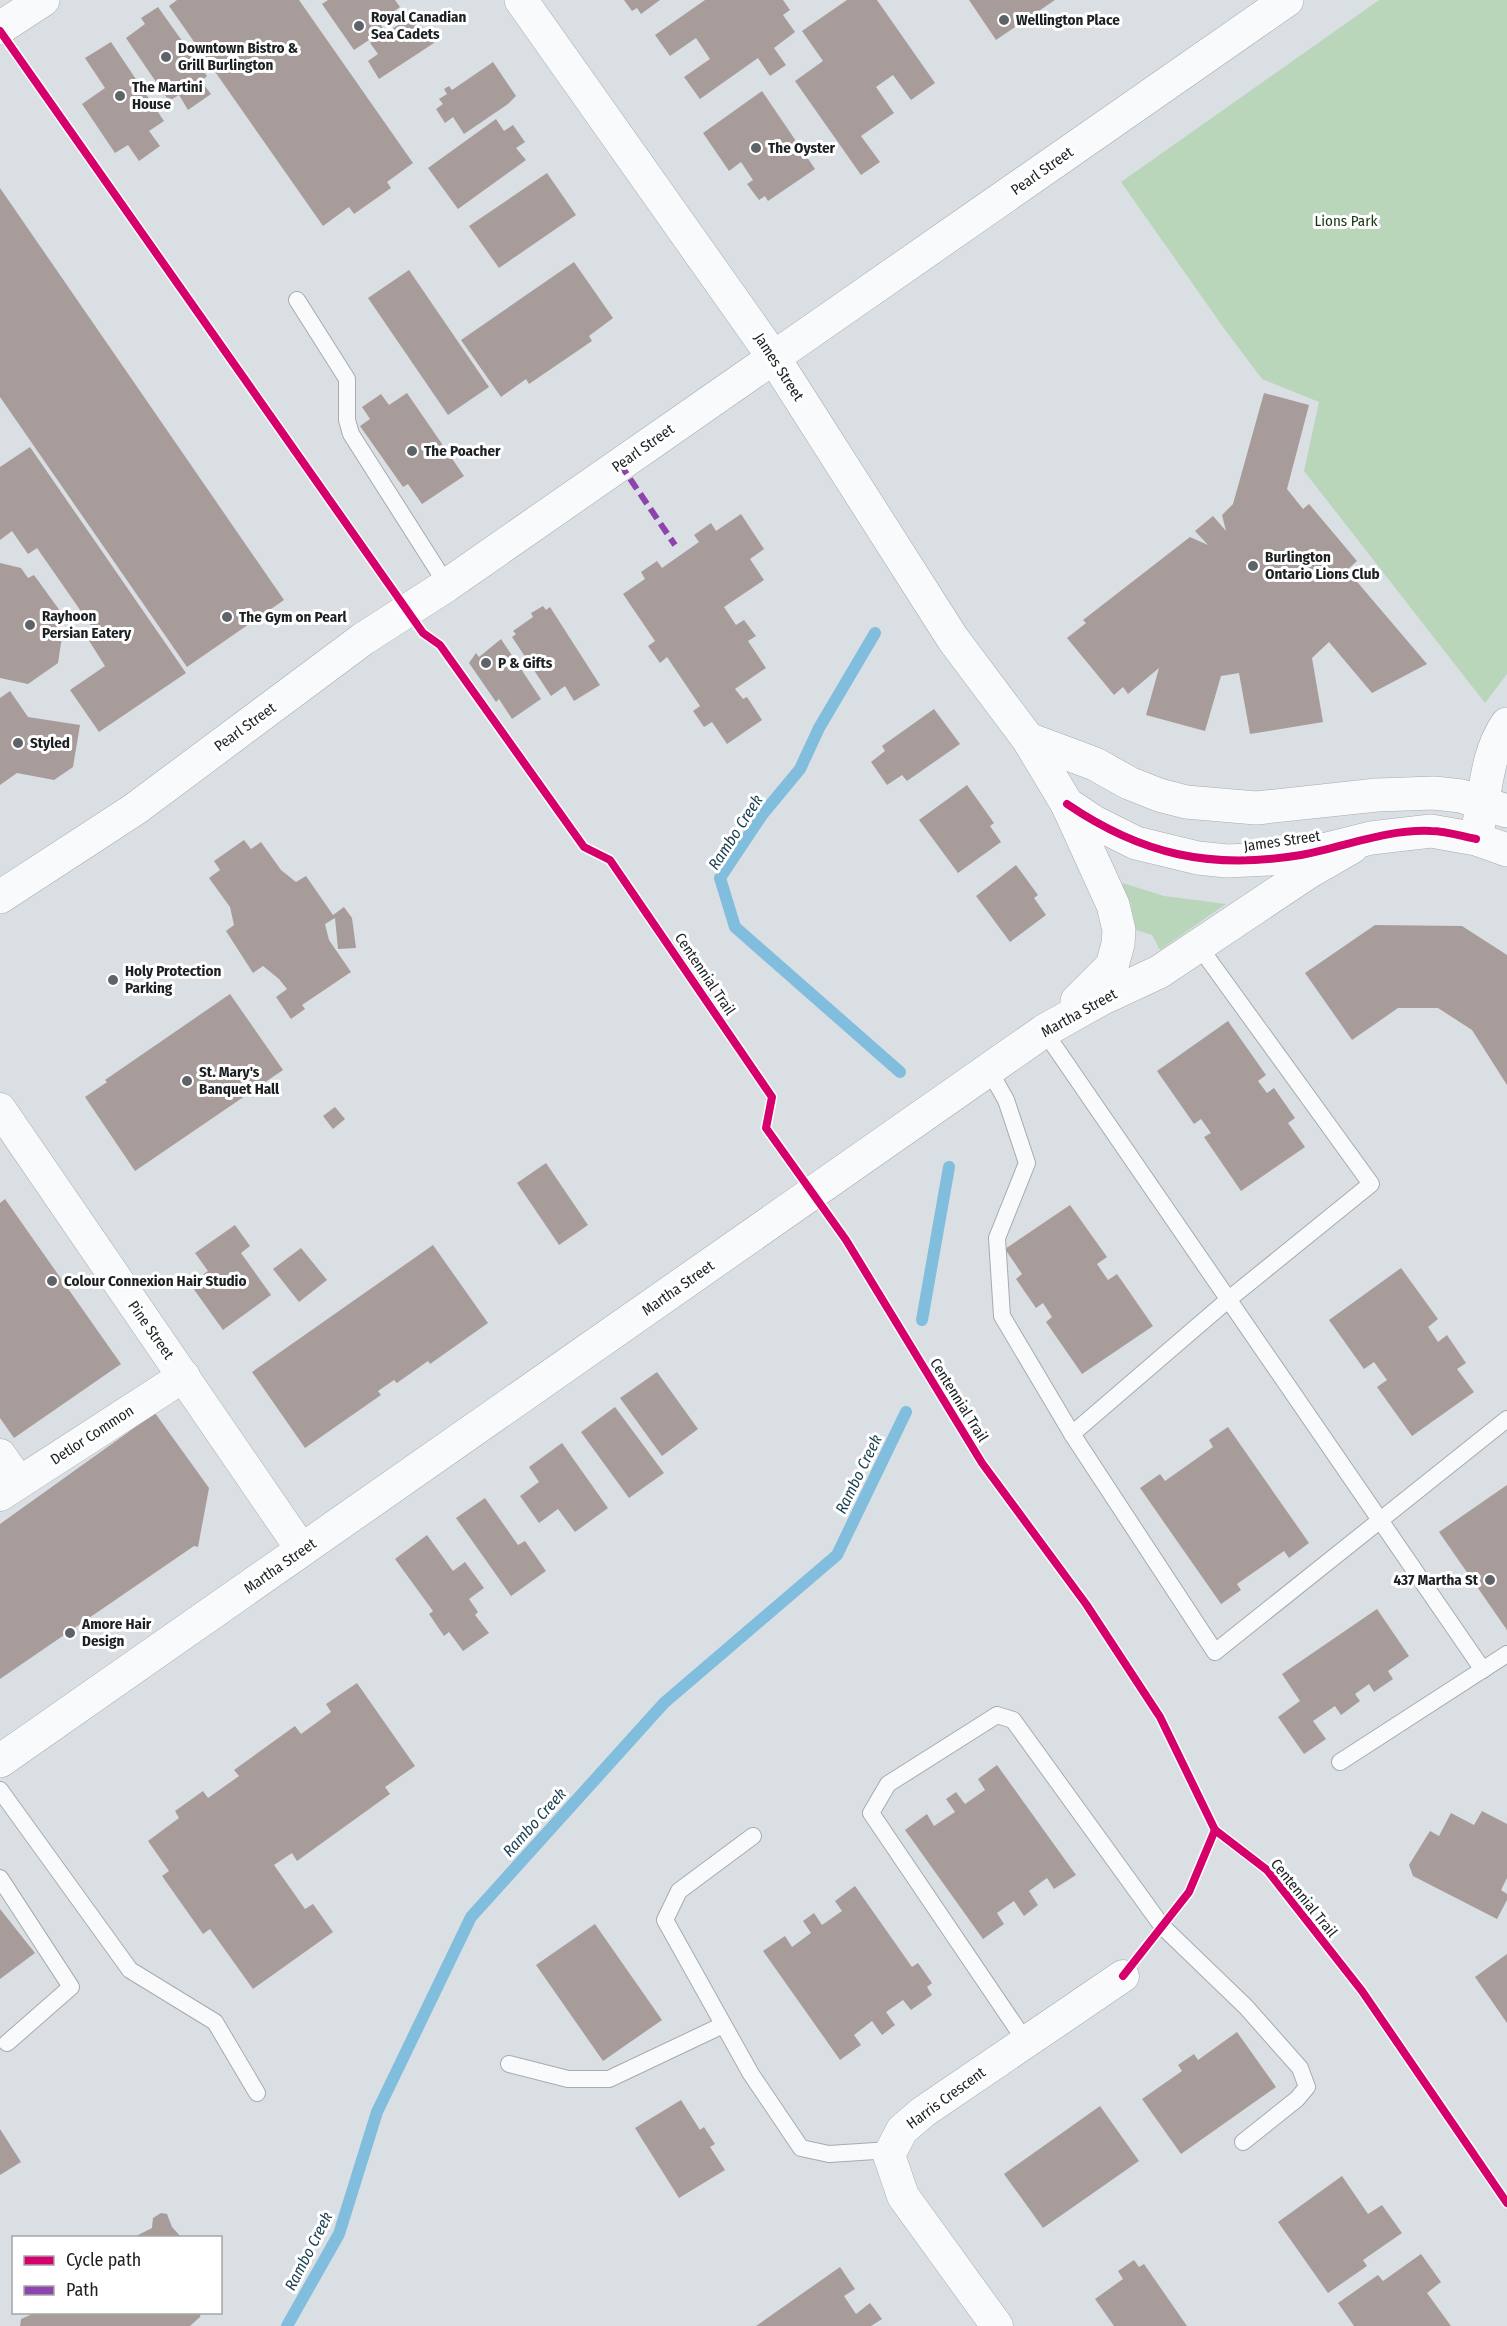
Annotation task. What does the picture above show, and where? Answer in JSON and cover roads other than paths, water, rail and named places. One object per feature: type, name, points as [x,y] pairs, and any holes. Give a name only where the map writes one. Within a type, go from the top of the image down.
[{"type":"street","points":[[0,28],[43,0]]},
{"type":"street","name":"James Street","points":[[522,0],[774,358],[953,639],[1028,740],[1067,804],[1094,822],[1136,843],[1198,858],[1227,861],[1269,859],[1303,855],[1371,838],[1431,831],[1476,838],[1507,850]]},
{"type":"street","name":"Pearl Street","points":[[0,897],[135,809],[363,639],[447,585],[1287,0]]},
{"type":"street","points":[[1476,838],[1495,806],[1494,750],[1507,724]]},
{"type":"street","points":[[1028,740],[1095,764],[1129,783],[1159,795],[1207,805],[1256,808],[1377,795],[1434,793],[1461,796],[1495,806]]},
{"type":"street","points":[[1044,1031],[1112,966],[1118,944],[1119,930],[1113,905],[1067,804]]},
{"type":"street","name":"Martha Street","points":[[0,1761],[1044,1031],[1101,999],[1159,972],[1307,873],[1371,838]]},
{"type":"street","name":"Pine Street","points":[[0,1109],[12,1151],[184,1376],[303,1550]]},
{"type":"street","name":"Detlor Common","points":[[9,1489],[184,1376]]},
{"type":"street","points":[[0,1455],[9,1489]]},
{"type":"street","name":"Harris Crescent","points":[[891,2150],[902,2130],[923,2112],[1123,1976]]},
{"type":"street","points":[[891,2150],[889,2155],[903,2196],[997,2326]]},
{"type":"lane","points":[[297,300],[347,379],[347,420],[351,434],[447,585]]},
{"type":"lane","points":[[1072,1434],[1229,1299],[1371,1184],[1198,945]]},
{"type":"lane","points":[[1044,1031],[1483,1670]]},
{"type":"lane","points":[[977,1078],[1006,1100],[1027,1163],[997,1238],[1002,1316],[1072,1434],[1215,1652],[1507,1419]]},
{"type":"lane","points":[[1340,1762],[1507,1654]]},
{"type":"lane","points":[[1026,2042],[871,1813],[888,1784],[997,1714],[1013,1720],[1162,1926],[1246,2007],[1300,2068],[1307,2086],[1297,2098],[1244,2142]]},
{"type":"lane","points":[[0,1790],[130,1970],[215,2022],[257,2092]]},
{"type":"lane","points":[[753,1836],[679,1891],[665,1920],[750,2074],[801,2148],[829,2154],[891,2150]]},
{"type":"lane","points":[[0,1878],[71,1987],[7,2043]]},
{"type":"lane","points":[[509,2064],[568,2079],[609,2079],[723,2025]]},
{"type":"waterway","name":"Rambo Creek","points":[[875,633],[819,728],[800,769],[762,815],[720,878],[735,927],[900,1072]]},
{"type":"waterway","name":"Rambo Creek","points":[[922,1320],[949,1167]]},
{"type":"waterway","name":"Rambo Creek","points":[[287,2326],[339,2234],[377,2112],[471,1917],[664,1703],[837,1555],[906,1412]]},
{"type":"place","name":"Wellington Place","points":[[1004,20]]},
{"type":"place","name":"Royal Canadian Sea Cadets","points":[[359,26]]},
{"type":"place","name":"Downtown Bistro & Grill Burlington","points":[[166,57]]},
{"type":"place","name":"The Martini House","points":[[120,96]]},
{"type":"place","name":"The Oyster","points":[[756,148]]},
{"type":"place","name":"The Poacher","points":[[412,451]]},
{"type":"place","name":"Burlington Ontario Lions Club","points":[[1253,566]]},
{"type":"place","name":"The Gym on Pearl","points":[[227,617]]},
{"type":"place","name":"Rayhoon Persian Eatery","points":[[30,625]]},
{"type":"place","name":"P & Gifts","points":[[486,663]]},
{"type":"place","name":"Styled","points":[[18,743]]},
{"type":"place","name":"Holy Protection Parking","points":[[113,980]]},
{"type":"place","name":"St. Mary's Banquet Hall","points":[[187,1081]]},
{"type":"place","name":"Colour Connexion Hair Studio","points":[[52,1281]]},
{"type":"place","name":"437 Martha St","points":[[1490,1580]]},
{"type":"place","name":"Amore Hair Design","points":[[70,1633]]},
{"type":"park label","name":"Lions Park","points":[[1346,221]]}]
